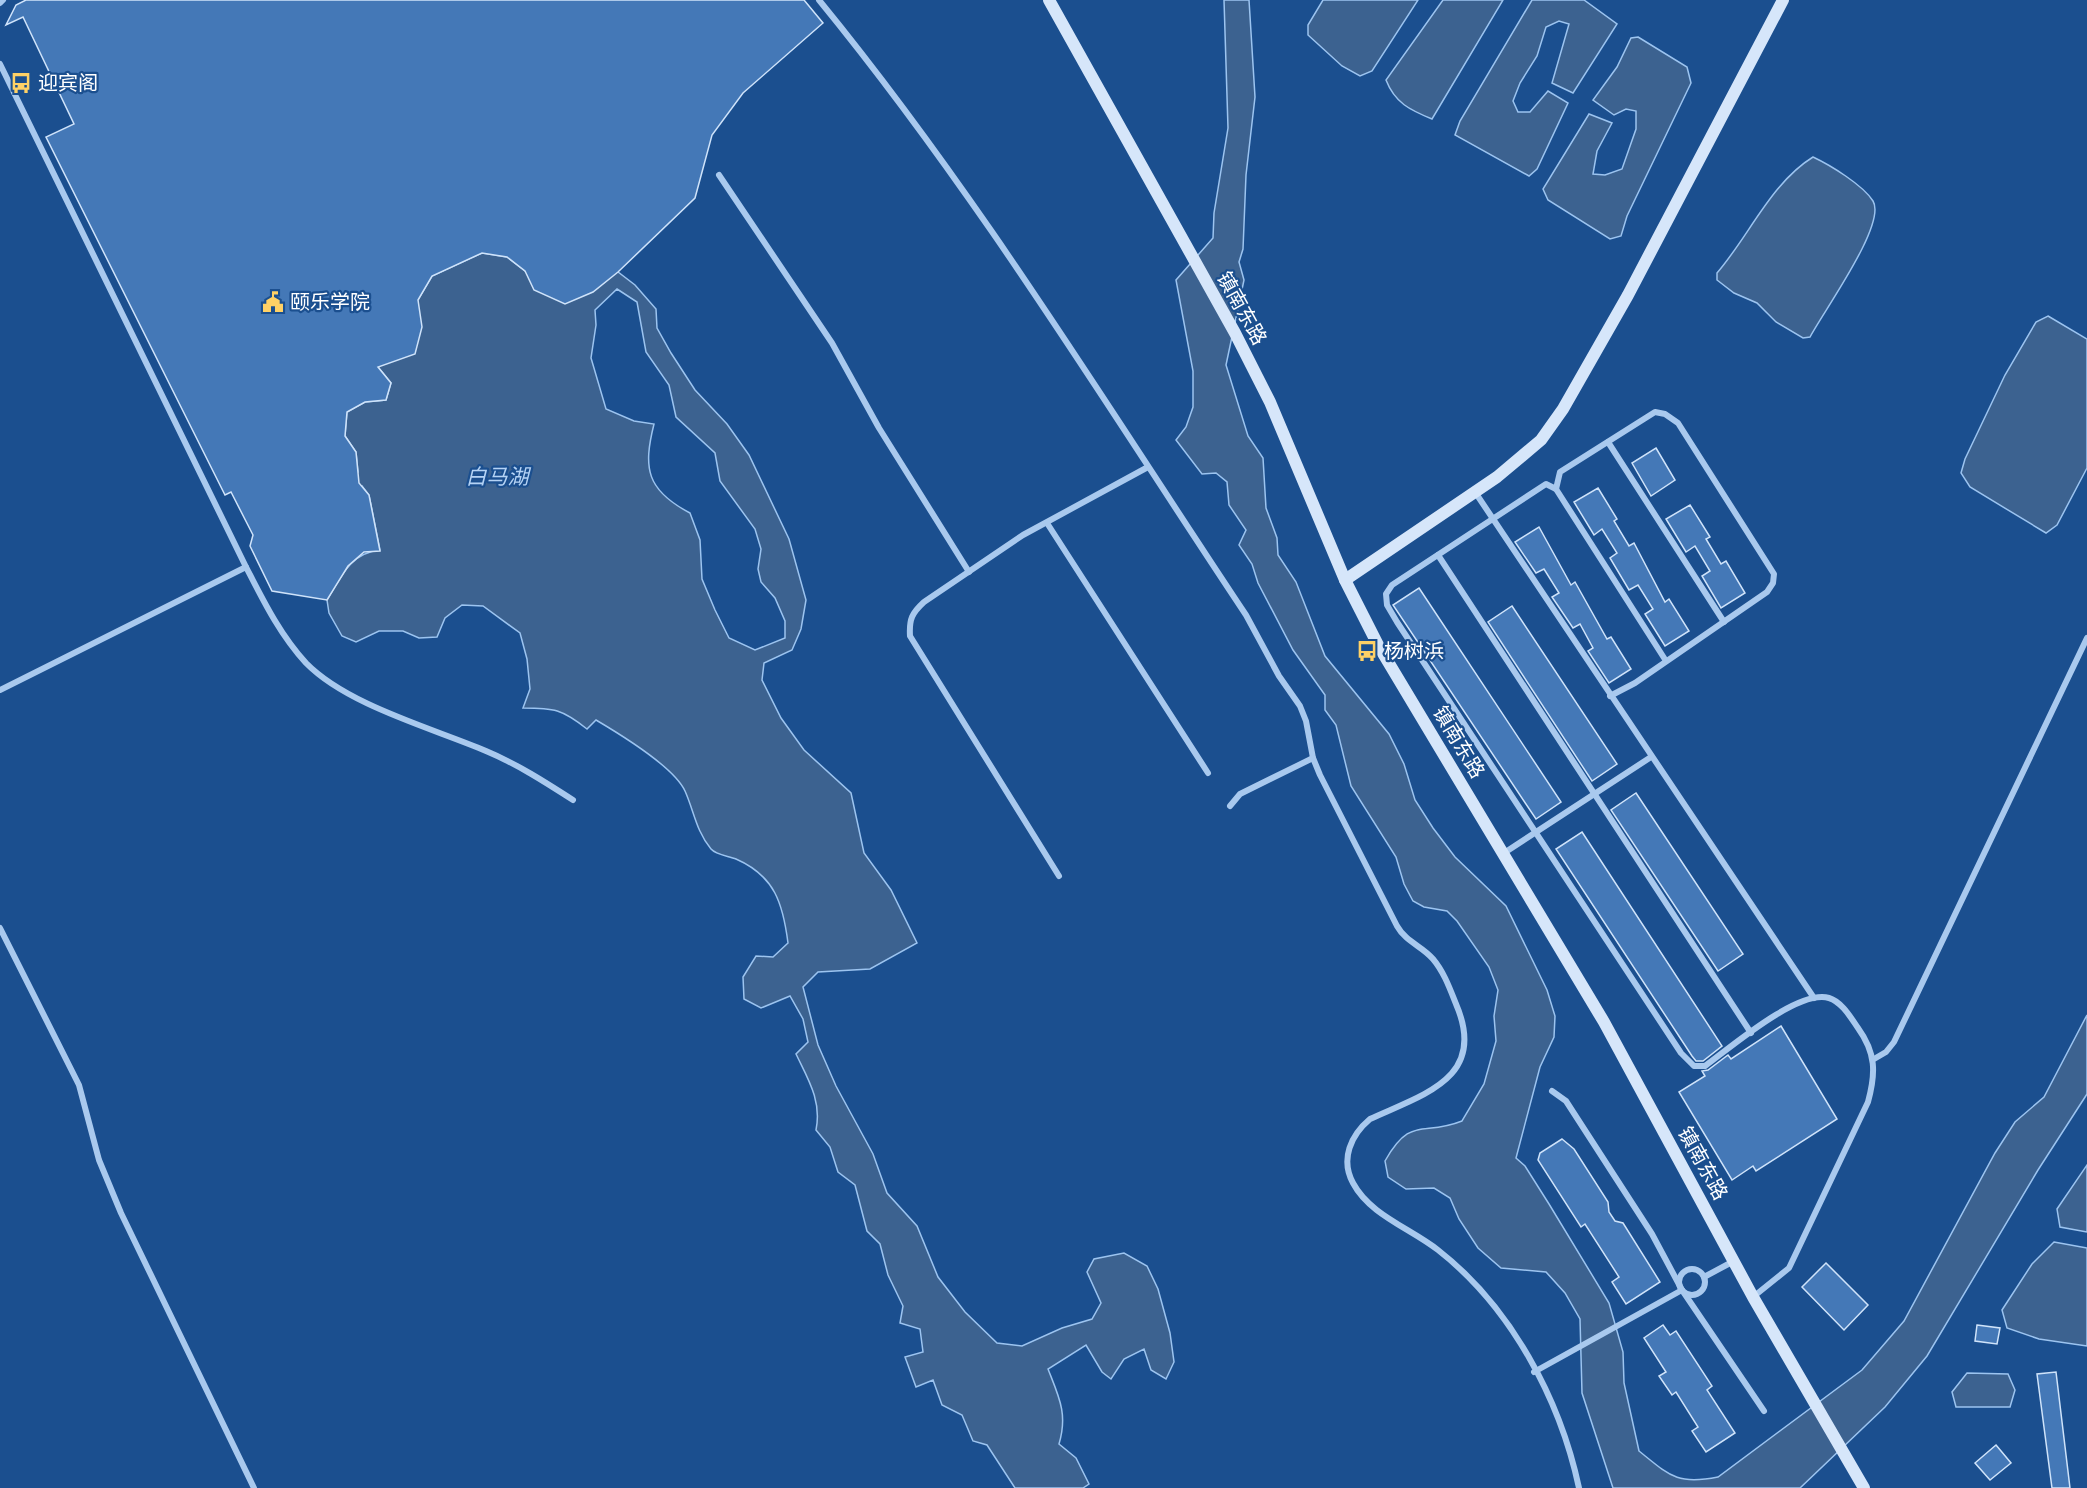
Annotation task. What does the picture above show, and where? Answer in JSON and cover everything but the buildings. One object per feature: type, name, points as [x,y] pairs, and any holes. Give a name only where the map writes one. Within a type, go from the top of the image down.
[{"type":"street","points":[[819,0],[880,76],[952,175],[1246,615],[1280,676],[1300,706],[1306,721],[1313,758],[1403,937],[1434,960],[1446,981],[1464,1021],[1466,1034],[1461,1062],[1445,1082],[1370,1119],[1361,1127],[1348,1150],[1347,1163],[1351,1180],[1372,1207],[1438,1250],[1488,1298],[1517,1339],[1564,1432],[1579,1488]]},
{"type":"street","name":"镇南东路","points":[[1049,0],[1235,333],[1270,402],[1345,580],[1378,645],[1604,1022],[1753,1296],[1859,1483]]},
{"type":"street","points":[[1345,580],[1521,460],[1542,440],[1563,409],[1628,295],[1784,0]]},
{"type":"street","points":[[0,64],[246,567],[271,615],[293,648],[323,677],[385,710],[513,763],[573,800]]},
{"type":"street","points":[[719,176],[832,343],[879,428],[969,572]]},
{"type":"street","points":[[1556,489],[1560,472],[1655,412],[1665,414],[1678,423],[1774,574],[1773,583],[1767,592],[1635,683],[1610,696]]},
{"type":"street","points":[[1608,442],[1724,622]]},
{"type":"street","points":[[1059,876],[910,636],[909,623],[912,613],[969,572],[1047,523],[1148,467]]},
{"type":"street","points":[[1666,661],[1556,489],[1546,484],[1392,585],[1386,594],[1387,605],[1681,1053],[1694,1066],[1705,1066],[1797,1004],[1814,998],[1830,998],[1844,1009],[1866,1040],[1874,1059],[1874,1079],[1868,1102],[1789,1268],[1753,1296]]},
{"type":"street","points":[[1475,492],[1814,998]]},
{"type":"street","points":[[1047,523],[1208,773]]},
{"type":"street","points":[[1438,555],[1751,1034]]},
{"type":"street","points":[[0,690],[246,567]]},
{"type":"street","points":[[1874,1059],[1886,1052],[1894,1042],[2087,638]]},
{"type":"street","points":[[1504,853],[1651,757]]},
{"type":"street","points":[[1230,806],[1240,795],[1313,758]]},
{"type":"street","points":[[0,928],[79,1085],[99,1160],[121,1213],[254,1488]]},
{"type":"street","points":[[1552,1091],[1566,1101],[1652,1234],[1682,1290],[1764,1411]]},
{"type":"street","points":[[1704,1277],[1734,1261]]},
{"type":"street","points":[[1694,1269],[1704,1277],[1705,1285],[1698,1294],[1688,1295],[1682,1290],[1679,1282],[1685,1271],[1694,1269]]},
{"type":"street","points":[[1534,1372],[1682,1290]]},
{"type":"water","points":[[1224,0],[1249,0],[1255,97],[1246,175],[1243,249],[1239,262],[1244,280],[1226,365],[1248,436],[1263,458],[1266,508],[1277,538],[1278,555],[1296,582],[1325,656],[1389,734],[1404,764],[1415,800],[1433,828],[1455,857],[1506,906],[1547,990],[1555,1016],[1554,1037],[1540,1067],[1516,1158],[1525,1166],[1609,1303],[1623,1352],[1624,1383],[1639,1451],[1659,1467],[1683,1479],[1718,1477],[1862,1370],[1904,1321],[1995,1153],[2015,1122],[2044,1097],[2087,1015],[2087,1094],[2038,1170],[1927,1356],[1885,1407],[1800,1488],[1613,1488],[1582,1393],[1580,1319],[1565,1293],[1546,1272],[1501,1268],[1478,1248],[1459,1219],[1450,1198],[1434,1188],[1406,1189],[1388,1177],[1385,1161],[1402,1138],[1410,1132],[1462,1121],[1484,1084],[1496,1041],[1494,1016],[1498,990],[1489,967],[1457,921],[1447,911],[1424,907],[1413,901],[1404,884],[1396,857],[1351,786],[1336,725],[1325,710],[1325,695],[1293,650],[1258,583],[1252,564],[1239,545],[1246,530],[1229,505],[1227,482],[1216,473],[1202,474],[1176,440],[1186,427],[1193,407],[1193,371],[1176,280],[1213,238],[1214,213],[1228,128]]},
{"type":"water","points":[[1323,0],[1418,0],[1372,71],[1360,76],[1342,66],[1308,35],[1308,25]]},
{"type":"water","points":[[1443,0],[1503,0],[1432,119],[1404,105],[1394,95],[1386,80]]},
{"type":"water","points":[[1532,0],[1584,0],[1617,24],[1573,93],[1552,83],[1569,24],[1559,21],[1546,27],[1537,56],[1520,83],[1513,101],[1518,112],[1530,112],[1548,91],[1568,103],[1537,169],[1529,176],[1455,135],[1460,121]]},
{"type":"water","points":[[1638,37],[1687,67],[1691,83],[1627,216],[1621,236],[1610,239],[1548,200],[1543,189],[1589,114],[1612,123],[1597,151],[1593,174],[1605,175],[1622,169],[1636,129],[1636,111],[1626,109],[1614,115],[1593,100],[1617,67],[1631,38]]},
{"type":"water","points":[[1813,157],[1837,170],[1862,188],[1873,201],[1875,212],[1863,248],[1852,268],[1810,337],[1803,338],[1776,322],[1757,303],[1734,293],[1717,280],[1717,273],[1773,195],[1798,168]]},
{"type":"water","name":"白马湖","points":[[482,253],[507,257],[525,271],[618,272],[635,285],[656,309],[657,328],[671,353],[695,390],[727,424],[749,455],[789,539],[806,600],[801,629],[792,650],[764,663],[762,680],[781,718],[804,750],[851,793],[864,853],[891,890],[917,943],[870,969],[818,972],[803,987],[818,1045],[836,1086],[873,1154],[887,1193],[917,1226],[938,1277],[965,1312],[997,1343],[1022,1346],[1062,1328],[1092,1319],[1101,1303],[1087,1272],[1094,1259],[1124,1253],[1147,1266],[1158,1289],[1170,1333],[1174,1362],[1166,1379],[1151,1370],[1144,1349],[1124,1359],[1111,1379],[1102,1372],[1086,1345],[1048,1369],[1061,1406],[1063,1424],[1059,1444],[1076,1458],[1089,1484],[1083,1488],[1015,1488],[987,1445],[973,1441],[962,1415],[942,1405],[933,1380],[916,1387],[905,1357],[923,1352],[920,1329],[900,1323],[903,1306],[888,1275],[880,1244],[867,1231],[855,1185],[838,1172],[830,1147],[816,1130],[815,1100],[796,1054],[808,1042],[803,1019],[790,996],[761,1008],[744,999],[743,977],[756,956],[773,957],[788,943],[780,904],[768,883],[749,866],[711,849],[702,835],[685,791],[679,782],[645,751],[596,720],[587,729],[571,717],[557,711],[523,708],[530,689],[527,659],[520,633],[483,606],[462,605],[445,618],[437,637],[419,638],[403,631],[379,631],[356,642],[342,636],[329,613],[327,600],[342,575],[361,556],[380,550],[369,495],[362,486],[351,491],[346,479],[358,472],[356,452],[345,436],[347,412],[365,402],[386,400],[391,383],[378,367],[432,276]],"holes":[[[617,289],[637,302],[646,352],[669,385],[676,417],[715,453],[720,481],[755,529],[761,549],[758,569],[761,582],[775,598],[785,621],[785,638],[755,650],[729,638],[702,579],[700,540],[690,513],[664,496],[651,476],[649,453],[654,424],[634,421],[606,409],[591,358],[596,325],[595,310]]]},
{"type":"water","points":[[2048,316],[2087,339],[2087,468],[2057,525],[2046,533],[1970,487],[1961,473],[1965,459],[2005,375],[2036,322]]},
{"type":"water","points":[[2087,1165],[2087,1232],[2060,1227],[2057,1209]]},
{"type":"water","points":[[2054,1242],[2087,1248],[2087,1346],[2039,1339],[2007,1328],[2002,1310],[2032,1264]]},
{"type":"water","points":[[1967,1373],[2008,1374],[2015,1390],[2010,1407],[1956,1407],[1952,1392]]},
{"type":"place","name":"迎宾阁","points":[[21,83]]},
{"type":"place","name":"颐乐学院","points":[[273,302]]},
{"type":"place","name":"杨树浜","points":[[1367,651]]}]
